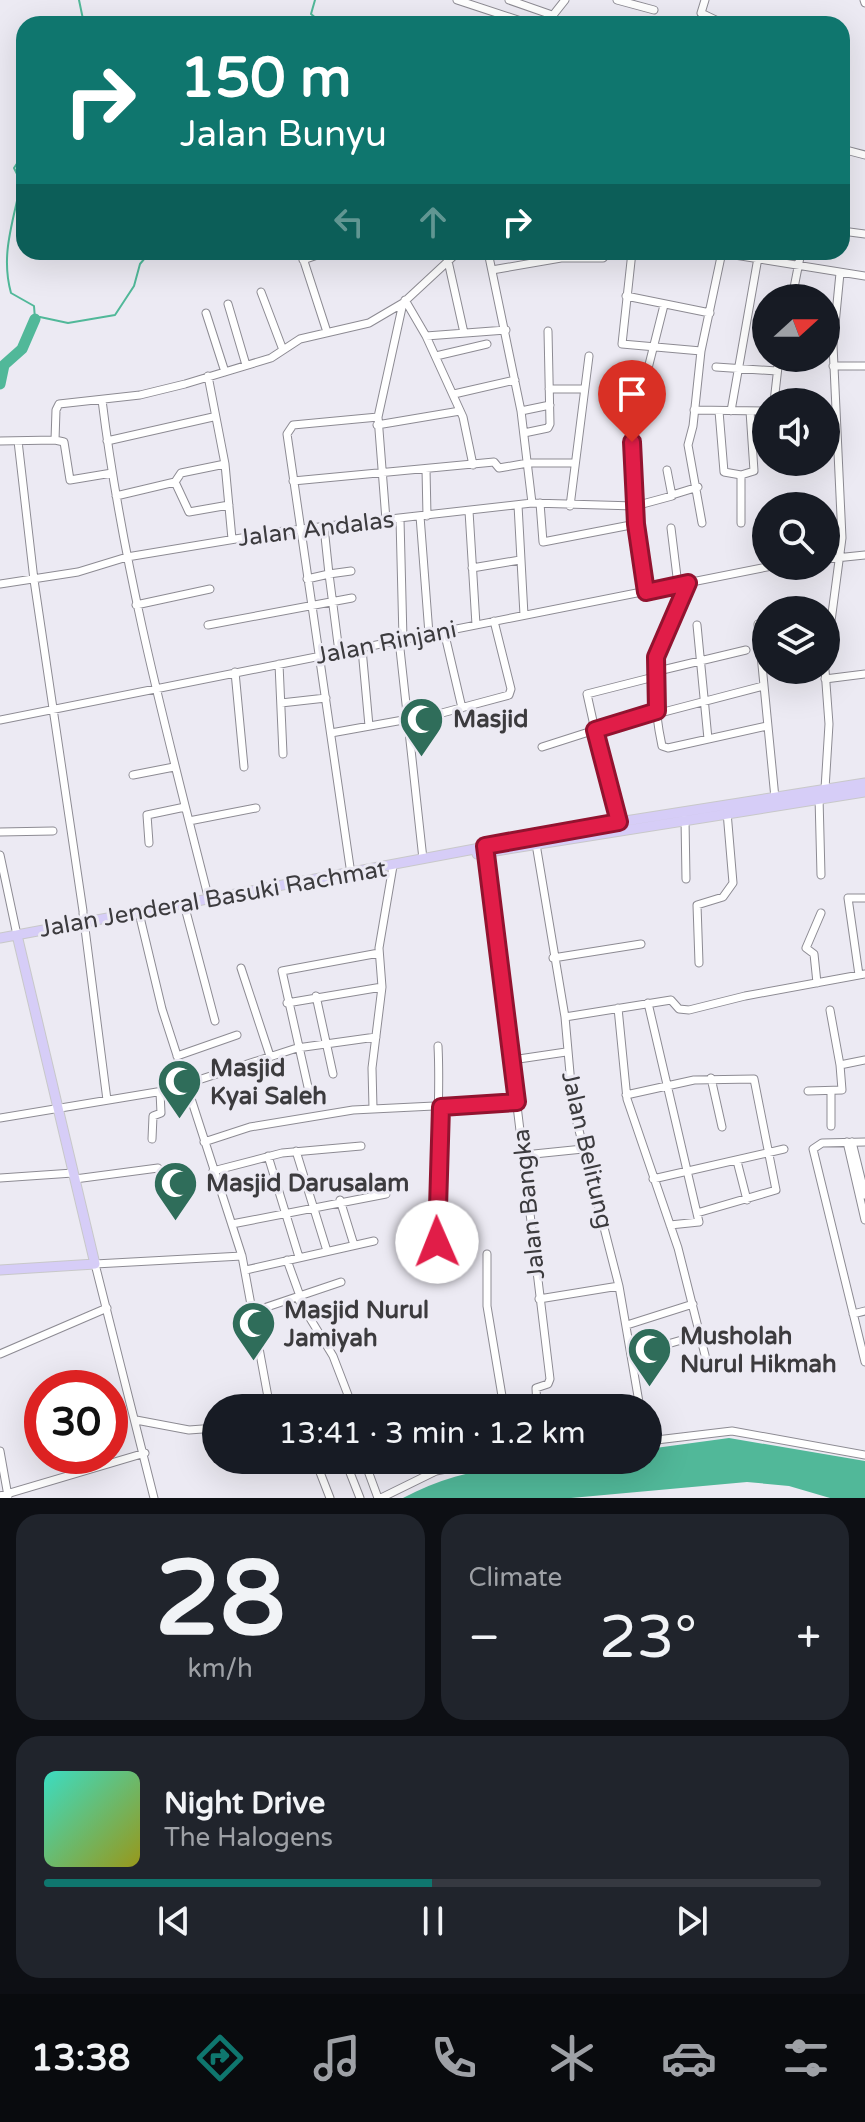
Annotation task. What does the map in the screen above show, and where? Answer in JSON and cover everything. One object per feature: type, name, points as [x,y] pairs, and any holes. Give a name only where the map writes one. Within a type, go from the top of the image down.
[{"type":"main road","name":"Jalan Jenderal Basuki Rachmat","points":[[0,938],[84,916],[139,913],[486,850],[619,822],[727,812],[865,783]]},
{"type":"main road","name":"Jalan Jenderal Basuki Rachmat","points":[[408,864],[423,859],[685,819],[775,798],[865,792]]},
{"type":"main road","points":[[0,1270],[95,1264],[17,935]]},
{"type":"street","points":[[457,0],[506,16]]},
{"type":"street","points":[[509,0],[552,15],[565,0]]},
{"type":"street","points":[[617,0],[642,3],[654,10]]},
{"type":"street","points":[[705,0],[701,13],[707,16]]},
{"type":"street","points":[[303,260],[327,332]]},
{"type":"street","points":[[490,260],[506,330],[544,542],[636,524]]},
{"type":"street","points":[[492,270],[550,260]]},
{"type":"street","points":[[631,260],[621,342],[701,351]]},
{"type":"street","points":[[702,523],[698,487],[687,447],[701,351],[720,260]]},
{"type":"street","points":[[731,411],[757,260]]},
{"type":"street","points":[[778,260],[865,276]]},
{"type":"street","points":[[795,284],[800,260]]},
{"type":"street","points":[[55,440],[58,405],[140,395],[246,365],[283,350],[300,339],[376,320],[404,302],[448,261]]},
{"type":"street","points":[[448,261],[464,333]]},
{"type":"street","points":[[838,284],[840,273]]},
{"type":"street","points":[[261,292],[283,350]]},
{"type":"street","points":[[626,296],[710,313]]},
{"type":"street","points":[[404,302],[426,336],[454,394],[473,465]]},
{"type":"street","points":[[386,520],[378,421],[404,302]]},
{"type":"street","points":[[228,304],[246,365]]},
{"type":"street","points":[[646,592],[636,524],[632,428],[664,305]]},
{"type":"street","points":[[206,313],[225,372]]},
{"type":"street","points":[[426,336],[506,330]]},
{"type":"street","points":[[524,433],[548,428],[548,331]]},
{"type":"street","points":[[436,356],[487,344]]},
{"type":"street","points":[[570,506],[573,463],[589,356]]},
{"type":"street","points":[[840,366],[865,366]]},
{"type":"street","points":[[716,367],[752,370]]},
{"type":"street","points":[[208,376],[213,417],[225,464],[232,539]]},
{"type":"street","points":[[454,394],[515,380]]},
{"type":"street","points":[[549,389],[584,389]]},
{"type":"street","points":[[102,400],[116,496],[153,688],[209,900]]},
{"type":"street","points":[[521,411],[550,405]]},
{"type":"street","points":[[694,410],[750,411],[753,473],[741,475],[724,472],[719,411]]},
{"type":"street","points":[[351,874],[299,529],[287,442],[289,427],[460,411]]},
{"type":"street","points":[[107,441],[213,417]]},
{"type":"street","points":[[0,441],[64,442],[70,480],[112,473]]},
{"type":"street","points":[[18,441],[34,580],[55,709],[107,1100]]},
{"type":"street","points":[[293,481],[494,462],[499,468],[528,463],[573,463]]},
{"type":"street","points":[[116,496],[175,482],[181,473],[225,464]]},
{"type":"street","points":[[426,469],[424,516],[429,634]]},
{"type":"street","points":[[667,470],[672,495]]},
{"type":"street","points":[[741,475],[741,523]]},
{"type":"street","points":[[175,482],[189,512],[229,505]]},
{"type":"street","name":"Jalan Andalas","points":[[0,584],[34,580],[127,557],[299,529],[536,503],[635,506],[698,487]]},
{"type":"street","points":[[518,505],[524,615]]},
{"type":"street","points":[[469,511],[476,625]]},
{"type":"street","points":[[400,519],[401,640],[423,859]]},
{"type":"street","points":[[324,527],[339,652]]},
{"type":"street","points":[[671,528],[678,585]]},
{"type":"street","points":[[840,559],[865,555]]},
{"type":"street","points":[[472,568],[520,560]]},
{"type":"street","name":"Jalan Rinjani","points":[[0,720],[752,570]]},
{"type":"street","points":[[307,579],[351,571]]},
{"type":"street","points":[[688,583],[661,640],[654,674],[664,747],[767,726]]},
{"type":"street","points":[[136,605],[210,589]]},
{"type":"street","points":[[208,625],[352,598]]},
{"type":"street","points":[[331,733],[462,708],[510,693],[494,621]]},
{"type":"street","points":[[697,625],[708,739]]},
{"type":"street","points":[[444,631],[462,708]]},
{"type":"street","points":[[362,649],[369,726]]},
{"type":"street","points":[[619,822],[587,694],[746,650]]},
{"type":"street","points":[[279,664],[283,754]]},
{"type":"street","points":[[235,672],[244,767]]},
{"type":"street","points":[[840,674],[865,674]]},
{"type":"street","points":[[821,875],[822,793],[829,724],[826,684]]},
{"type":"street","points":[[542,747],[657,711],[763,686],[775,798]]},
{"type":"street","points":[[281,703],[326,698]]},
{"type":"street","points":[[133,775],[174,767]]},
{"type":"street","points":[[149,843],[148,814],[185,807]]},
{"type":"street","points":[[189,821],[256,808]]},
{"type":"street","points":[[699,963],[697,905],[723,897],[733,883],[727,812]]},
{"type":"street","points":[[685,819],[686,879]]},
{"type":"street","points":[[0,832],[53,831]]},
{"type":"street","name":"Jalan Belitung","points":[[536,844],[583,1149],[619,1286],[638,1394]]},
{"type":"street","name":"Jalan Bangka","points":[[486,850],[550,1379],[548,1384],[536,1388],[536,1394]]},
{"type":"street","points":[[0,855],[17,935]]},
{"type":"street","points":[[373,1108],[382,987],[379,953],[393,866]]},
{"type":"street","points":[[565,1017],[672,1000],[679,1009],[687,1011],[862,974],[848,898],[865,898]]},
{"type":"street","points":[[184,904],[215,1021]]},
{"type":"street","points":[[139,913],[177,1056],[246,1270],[268,1394]]},
{"type":"street","points":[[817,983],[814,954],[806,948],[821,913]]},
{"type":"street","points":[[553,958],[641,944]]},
{"type":"street","points":[[308,1087],[282,971],[379,953]]},
{"type":"street","points":[[241,968],[270,1056]]},
{"type":"street","points":[[287,1003],[382,987]]},
{"type":"street","points":[[316,996],[333,1074]]},
{"type":"street","points":[[648,1003],[697,1213],[698,1224],[670,1225]]},
{"type":"street","points":[[618,1008],[626,1095],[670,1225],[706,1359]]},
{"type":"street","points":[[808,1091],[843,1088],[830,1010]]},
{"type":"street","points":[[177,1056],[237,1035]]},
{"type":"street","points":[[0,1118],[160,1092],[297,1048],[376,1037]]},
{"type":"street","points":[[438,1046],[441,1107],[436,1189],[439,1271]]},
{"type":"street","points":[[512,1060],[566,1052]]},
{"type":"street","points":[[840,1065],[865,1060]]},
{"type":"street","points":[[626,1095],[711,1078],[753,1077],[775,1191],[697,1213]]},
{"type":"street","points":[[711,1078],[722,1127]]},
{"type":"street","points":[[831,1091],[831,1126]]},
{"type":"street","points":[[152,1139],[153,1116],[161,1112],[160,1092]]},
{"type":"street","points":[[204,1142],[250,1127],[373,1108],[517,1102]]},
{"type":"street","points":[[850,1142],[865,1195]]},
{"type":"street","points":[[850,1142],[865,1220]]},
{"type":"street","points":[[865,1142],[818,1143],[813,1149],[865,1362]]},
{"type":"street","points":[[213,1171],[296,1151],[361,1146]]},
{"type":"street","points":[[524,1155],[583,1149]]},
{"type":"street","points":[[653,1179],[784,1149]]},
{"type":"street","points":[[296,1151],[327,1251]]},
{"type":"street","points":[[268,1156],[299,1257]]},
{"type":"street","points":[[737,1161],[747,1200]]},
{"type":"street","points":[[0,1178],[74,1176],[158,1168]]},
{"type":"street","points":[[232,1224],[313,1205],[386,1194]]},
{"type":"street","points":[[340,1200],[354,1245]]},
{"type":"street","points":[[246,1270],[374,1241]]},
{"type":"street","points":[[487,1254],[487,1306],[502,1394]]},
{"type":"street","points":[[154,1498],[95,1264],[242,1256]]},
{"type":"street","points":[[287,1260],[299,1296],[333,1356],[348,1394]]},
{"type":"street","points":[[255,1311],[341,1282]]},
{"type":"street","points":[[539,1299],[619,1286]]},
{"type":"street","points":[[627,1325],[693,1304]]},
{"type":"street","points":[[0,1354],[107,1308]]},
{"type":"street","points":[[853,1314],[865,1311]]},
{"type":"street","points":[[633,1354],[699,1335]]},
{"type":"street","points":[[136,1420],[189,1430],[202,1429]]},
{"type":"street","points":[[662,1439],[732,1431],[865,1455]]},
{"type":"street","points":[[0,1451],[5,1496],[145,1453]]},
{"type":"street","points":[[321,1474],[330,1498]]},
{"type":"street","points":[[351,1474],[360,1498]]},
{"type":"street","points":[[370,1474],[380,1498],[429,1474]]},
{"type":"shaded area","points":[[729,1438],[865,1461],[865,1498],[830,1498],[789,1486],[747,1482],[571,1498],[403,1498],[465,1474],[662,1474],[662,1447]]},
{"type":"waterway","points":[[79,0],[82,16]]},
{"type":"waterway","points":[[313,16],[311,14],[315,0]]},
{"type":"waterway","points":[[16,165],[16,172]]},
{"type":"waterway","points":[[16,205],[7,251],[8,279],[11,293],[34,306],[35,319],[40,317],[68,323],[115,315],[134,286],[143,260]]},
{"type":"waterway","points":[[0,384],[4,365],[22,349],[35,319]]},
{"type":"place","name":"Masjid","points":[[422,758]]},
{"type":"place","name":"Masjid Kyai Saleh","points":[[179,1121]]},
{"type":"place","name":"Masjid Darusalam","points":[[175,1222]]},
{"type":"place","name":"Masjid Nurul Jamiyah","points":[[253,1363]]},
{"type":"place","name":"Musholah Nurul Hikmah","points":[[649,1389]]},
{"type":"route","points":[[437,1242],[436,1189],[441,1107],[517,1102],[497,922],[485,846],[619,822],[595,730],[657,711],[656,657],[667,625],[688,583],[646,592],[636,524],[632,442]]}]
